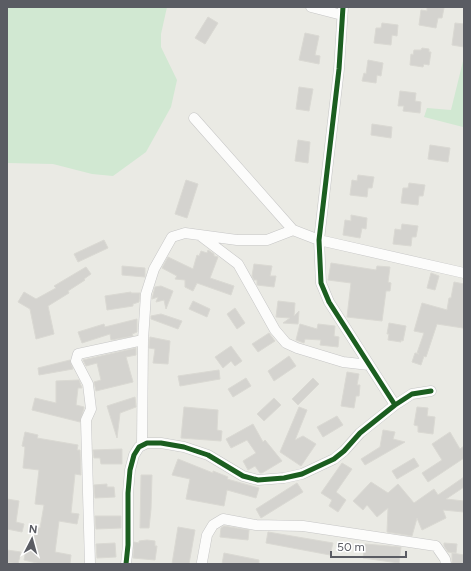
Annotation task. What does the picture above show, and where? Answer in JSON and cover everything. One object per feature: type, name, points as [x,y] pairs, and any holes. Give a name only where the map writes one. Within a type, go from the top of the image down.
[{"type":"street","points":[[311,7],[342,11],[339,69],[319,240],[322,283],[329,302],[395,405]]},
{"type":"street","points":[[194,118],[293,230],[319,240],[464,273]]},
{"type":"street","points":[[142,445],[143,340],[146,294],[154,269],[165,246],[172,237],[186,233],[237,240],[267,240],[293,230]]},
{"type":"street","points":[[200,234],[238,264],[275,330],[286,343],[297,348],[343,362],[369,365]]},
{"type":"street","points":[[90,564],[86,420],[91,409],[88,384],[76,360],[78,354],[143,340]]},
{"type":"street","points":[[126,564],[130,470],[134,455],[142,445],[147,443],[184,447],[208,455],[243,476],[258,480],[284,478],[302,474],[334,459],[344,451],[360,433],[395,405],[412,394],[431,391]]},
{"type":"street","points":[[202,562],[207,535],[213,525],[223,519],[256,525],[303,526],[436,546],[445,559],[446,564]]},
{"type":"green space","points":[[7,7],[167,7],[161,34],[161,47],[177,80],[171,107],[146,152],[113,176],[92,174],[53,164],[7,163]]},
{"type":"green space","points":[[464,57],[463,127],[424,117],[427,108],[451,110]]},
{"type":"building","points":[[427,7],[444,8],[442,18],[438,18],[436,28],[419,25],[421,10],[427,11]]},
{"type":"building","points":[[208,17],[218,23],[205,44],[195,38]]},
{"type":"building","points":[[382,23],[398,25],[397,36],[392,35],[391,45],[374,43],[376,28],[381,28]]},
{"type":"building","points":[[455,23],[464,24],[464,47],[452,45]]},
{"type":"building","points":[[305,33],[319,36],[315,55],[320,56],[319,64],[299,60]]},
{"type":"building","points":[[422,48],[429,49],[429,52],[431,52],[429,65],[424,64],[423,67],[410,65],[411,54],[413,55],[414,50],[421,50]]},
{"type":"building","points":[[368,60],[383,63],[381,76],[377,75],[376,83],[362,81],[364,73],[366,74]]},
{"type":"building","points":[[299,87],[313,89],[309,111],[296,109]]},
{"type":"building","points":[[400,91],[416,93],[415,101],[421,102],[420,113],[403,111],[404,106],[398,106]]},
{"type":"building","points":[[372,124],[392,127],[391,138],[371,135]]},
{"type":"building","points":[[298,140],[310,142],[308,163],[295,161]]},
{"type":"building","points":[[430,145],[450,148],[448,162],[428,159]]},
{"type":"building","points":[[358,175],[374,177],[372,188],[368,188],[367,197],[350,195],[352,180],[357,181]]},
{"type":"building","points":[[186,180],[198,184],[187,218],[175,214]]},
{"type":"building","points":[[409,183],[425,185],[423,196],[419,196],[418,205],[401,203],[403,188],[408,188]]},
{"type":"building","points":[[351,215],[367,218],[366,229],[362,228],[360,238],[343,235],[345,220],[351,221]]},
{"type":"building","points":[[402,224],[418,226],[416,237],[412,237],[411,246],[393,244],[395,229],[401,230]]},
{"type":"building","points":[[104,240],[108,248],[78,262],[74,254]]},
{"type":"building","points":[[208,250],[214,254],[214,256],[218,257],[210,278],[234,286],[231,295],[197,283],[193,291],[185,287],[185,280],[175,279],[177,276],[162,268],[168,257],[193,269],[197,255],[199,256],[201,251],[207,253]]},
{"type":"building","points":[[331,263],[376,270],[377,266],[390,267],[388,282],[391,283],[390,291],[386,291],[382,321],[347,317],[351,283],[328,280]]},
{"type":"building","points":[[254,264],[272,266],[270,276],[276,276],[274,287],[257,285],[257,280],[254,280],[252,276]]},
{"type":"building","points":[[122,266],[145,268],[145,277],[122,275]]},
{"type":"building","points":[[86,267],[91,274],[84,279],[85,280],[68,291],[69,293],[48,306],[54,334],[36,339],[30,309],[18,302],[24,292],[36,299],[56,288],[54,286]]},
{"type":"building","points":[[431,273],[439,276],[435,290],[427,288]]},
{"type":"building","points":[[454,282],[464,284],[463,328],[437,324],[426,357],[424,356],[421,365],[412,362],[415,353],[419,354],[417,353],[424,333],[414,331],[422,303],[447,310]]},
{"type":"building","points":[[161,286],[173,291],[166,309],[164,300],[156,302],[158,297],[152,299],[155,287]]},
{"type":"building","points":[[131,292],[140,293],[139,302],[133,304],[133,306],[107,310],[105,296]]},
{"type":"building","points":[[193,301],[210,309],[207,317],[189,309]]},
{"type":"building","points":[[278,301],[295,303],[294,316],[299,311],[298,324],[283,323],[290,318],[276,317]]},
{"type":"building","points":[[235,308],[245,323],[237,329],[227,314]]},
{"type":"building","points":[[161,314],[182,321],[178,329],[151,319],[151,316]]},
{"type":"building","points":[[137,319],[137,332],[132,334],[133,336],[111,340],[110,334],[82,343],[78,332],[104,324],[105,327]]},
{"type":"building","points":[[389,323],[406,326],[403,341],[388,340],[389,334],[387,334]]},
{"type":"building","points":[[300,324],[317,329],[318,324],[335,326],[334,336],[339,337],[338,347],[320,345],[321,340],[305,339],[304,343],[296,340]]},
{"type":"building","points":[[269,333],[275,341],[258,352],[252,344]]},
{"type":"building","points":[[150,337],[170,341],[168,364],[153,363],[155,349],[149,348]]},
{"type":"building","points":[[231,346],[242,361],[235,366],[231,361],[223,368],[215,357]]},
{"type":"building","points":[[136,348],[136,355],[126,357],[133,382],[96,391],[94,382],[101,380],[97,363],[86,366],[83,360]]},
{"type":"building","points":[[289,356],[296,366],[274,381],[268,371]]},
{"type":"building","points":[[70,360],[73,369],[39,375],[38,368]]},
{"type":"building","points":[[219,370],[220,379],[180,386],[178,376]]},
{"type":"building","points":[[347,372],[359,374],[357,385],[360,385],[359,396],[356,396],[354,408],[341,406]]},
{"type":"building","points":[[246,378],[251,386],[233,397],[228,389]]},
{"type":"building","points":[[313,378],[319,384],[298,405],[292,399]]},
{"type":"building","points":[[79,380],[82,388],[78,388],[76,405],[84,407],[80,422],[32,410],[35,398],[56,403],[56,381]]},
{"type":"building","points":[[135,397],[136,407],[120,413],[117,438],[107,406]]},
{"type":"building","points":[[274,398],[281,405],[264,421],[257,414]]},
{"type":"building","points":[[184,407],[218,410],[217,430],[222,431],[221,441],[181,438]]},
{"type":"building","points":[[299,407],[307,410],[295,440],[303,436],[316,444],[301,466],[280,452]]},
{"type":"building","points":[[417,407],[428,408],[427,416],[435,417],[433,434],[418,432],[418,426],[414,425]]},
{"type":"building","points":[[337,416],[343,425],[323,437],[317,427]]},
{"type":"building","points":[[253,424],[263,442],[265,440],[282,461],[262,473],[260,473],[255,466],[248,470],[243,461],[256,453],[247,440],[231,448],[226,439]]},
{"type":"building","points":[[383,430],[395,432],[393,439],[405,442],[365,465],[361,459],[380,447]]},
{"type":"building","points":[[25,432],[38,435],[37,438],[78,445],[77,450],[80,450],[81,475],[75,474],[71,513],[79,514],[77,524],[59,521],[55,552],[71,555],[70,564],[41,564],[24,560],[26,549],[32,551],[35,528],[40,528],[44,505],[35,504],[39,470],[23,468],[25,447],[22,446]]},
{"type":"building","points":[[450,432],[460,449],[464,446],[464,458],[428,482],[422,473],[442,460],[432,444]]},
{"type":"building","points":[[122,449],[122,464],[101,464],[100,458],[94,458],[93,450]]},
{"type":"building","points":[[414,458],[419,466],[397,479],[392,471]]},
{"type":"building","points":[[178,459],[213,473],[213,471],[228,477],[227,479],[259,488],[256,498],[227,490],[224,506],[186,499],[190,479],[172,475]]},
{"type":"building","points":[[342,463],[352,469],[336,492],[346,500],[338,512],[329,506],[332,500],[321,493]]},
{"type":"building","points":[[141,475],[152,475],[149,528],[140,528]]},
{"type":"building","points":[[464,477],[464,487],[446,499],[464,501],[464,512],[443,510],[446,518],[422,530],[417,518],[412,536],[387,532],[388,508],[377,517],[367,505],[363,510],[353,501],[371,482],[388,493],[398,484],[414,503],[434,489],[438,495]]},
{"type":"building","points":[[297,483],[303,492],[261,518],[256,509]]},
{"type":"building","points":[[107,484],[107,487],[114,487],[115,497],[95,498],[94,485]]},
{"type":"building","points":[[7,499],[19,501],[16,522],[24,524],[22,532],[7,529]]},
{"type":"building","points":[[95,516],[121,516],[121,528],[96,529]]},
{"type":"building","points":[[224,526],[249,530],[248,540],[220,537],[221,528]]},
{"type":"building","points":[[178,527],[195,530],[189,564],[172,564]]},
{"type":"building","points":[[268,532],[333,543],[330,555],[266,543]]},
{"type":"building","points":[[139,541],[155,541],[155,546],[157,546],[155,560],[133,558],[134,542],[139,543]]},
{"type":"building","points":[[115,543],[116,557],[97,558],[96,544]]},
{"type":"building","points":[[444,543],[457,544],[456,553],[448,552],[444,546]]},
{"type":"building","points":[[365,544],[401,547],[399,563],[363,558]]},
{"type":"building","points":[[7,550],[21,552],[18,564],[7,562]]},
{"type":"building","points":[[224,553],[259,560],[259,564],[222,564]]},
{"type":"building","points":[[452,553],[464,555],[464,564],[452,564]]},
{"type":"cycle path","points":[[343,7],[339,69],[319,240],[321,283],[329,302],[395,405]]},
{"type":"cycle path","points":[[126,564],[130,470],[134,455],[139,447],[147,443],[161,443],[184,447],[208,455],[243,476],[258,480],[284,478],[302,474],[334,459],[344,451],[360,433],[395,405],[412,394],[431,391]]}]
